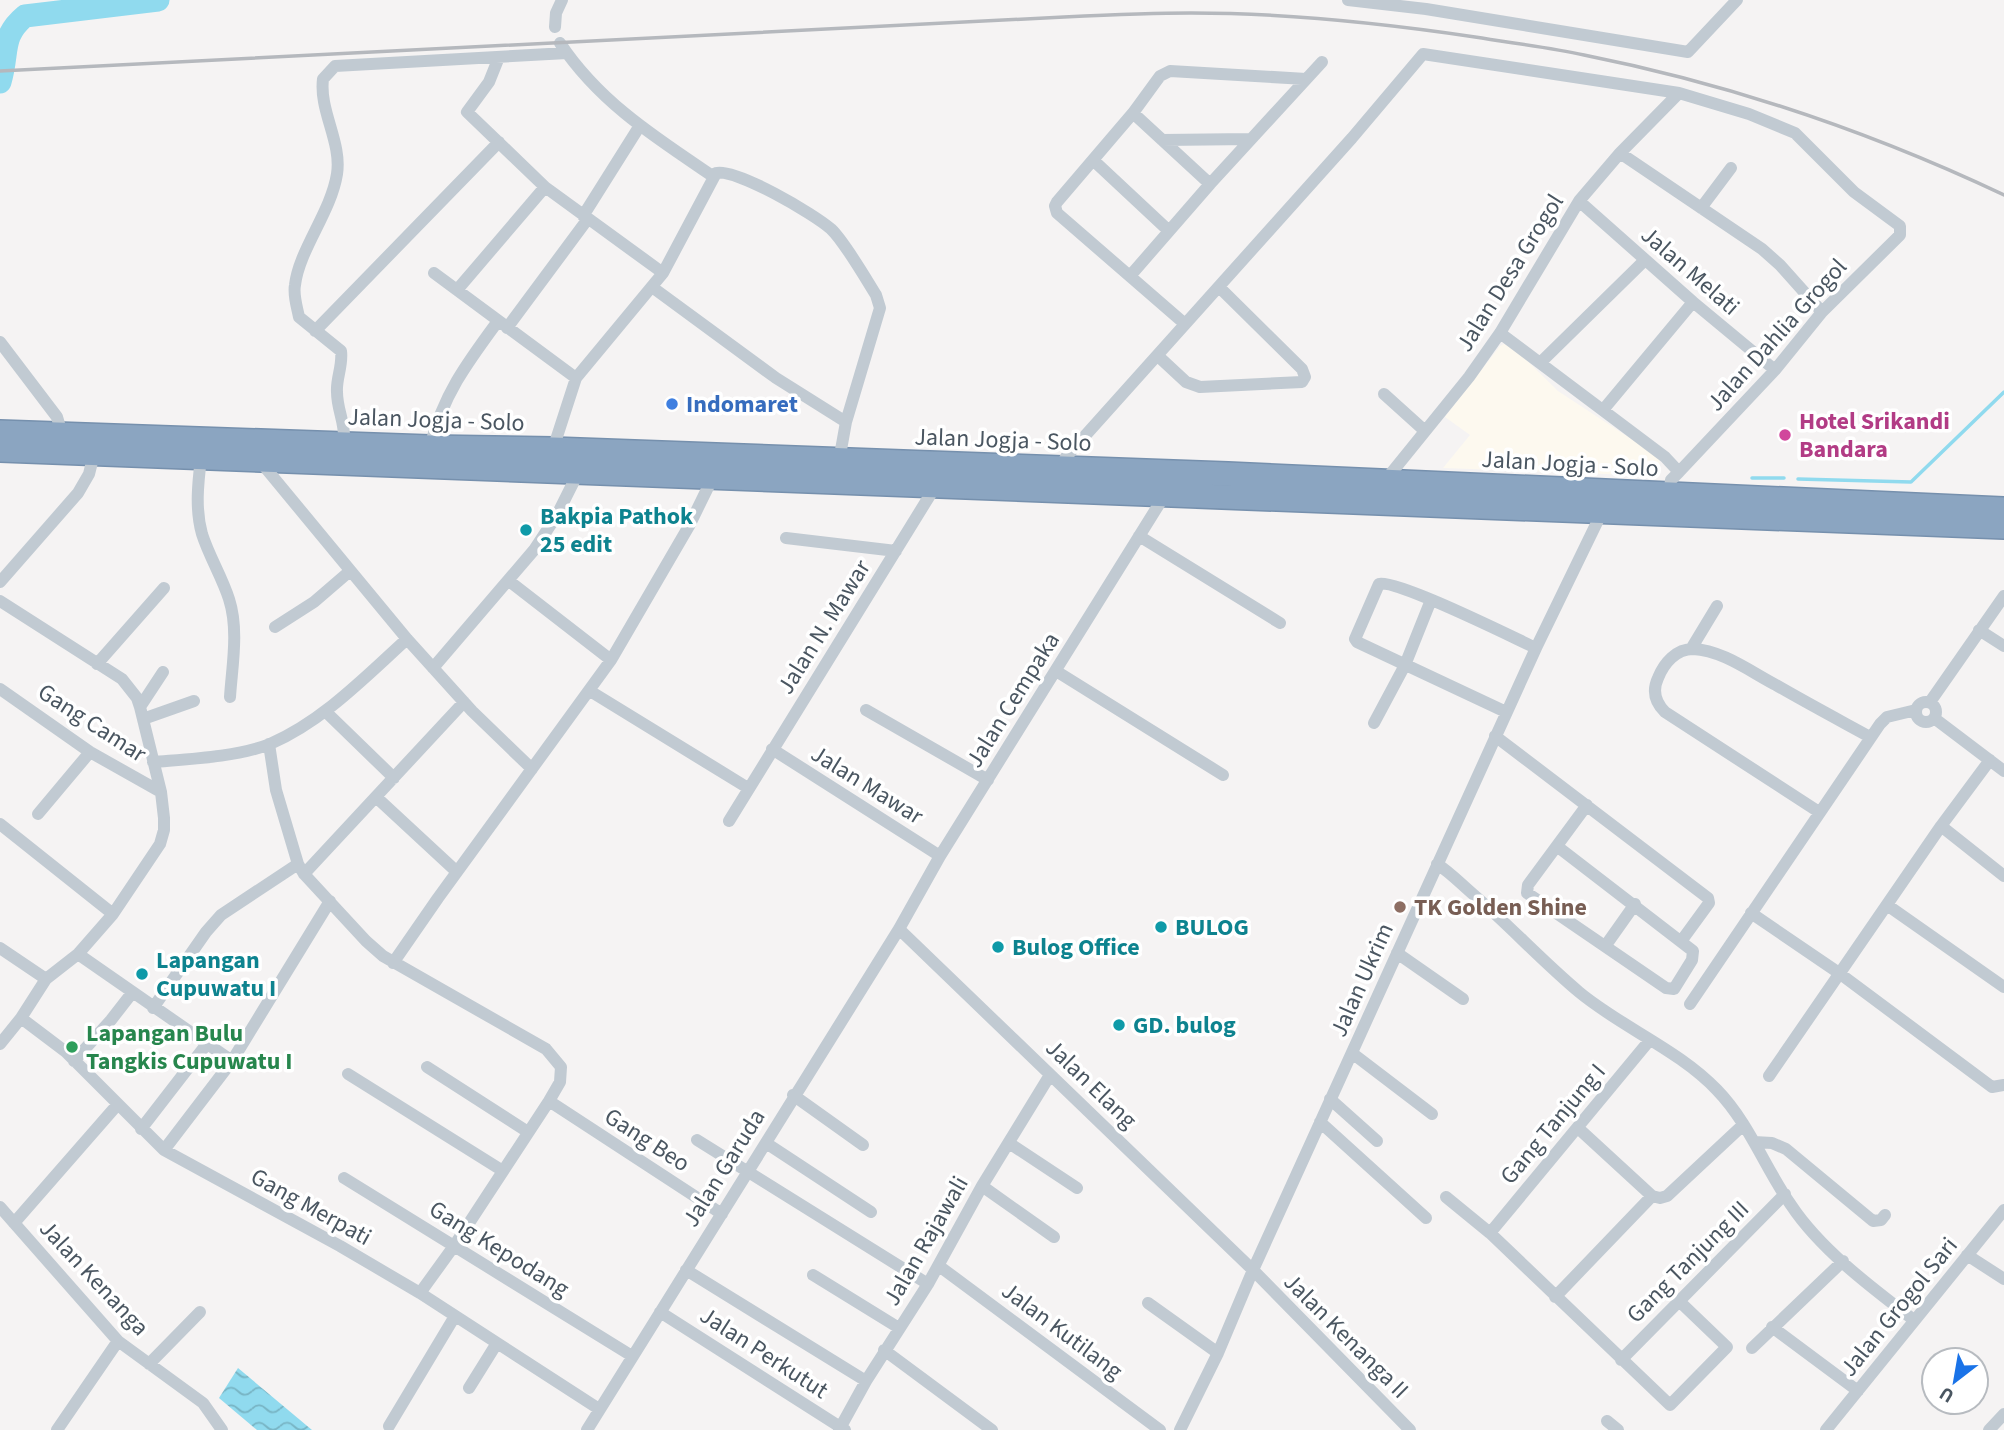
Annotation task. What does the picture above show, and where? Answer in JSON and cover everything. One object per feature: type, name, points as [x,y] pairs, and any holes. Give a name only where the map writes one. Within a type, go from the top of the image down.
[{"type":"highway","name":"Jalan Jogja - Solo","points":[[0,432],[553,449],[935,487],[1603,510],[2002,511]]},
{"type":"highway","name":"Jalan Jogja - Solo","points":[[0,450],[579,471],[839,461],[1060,468],[1670,495],[1788,509]]},
{"type":"street","points":[[555,27],[556,13],[562,0]]},
{"type":"street","points":[[1348,0],[1428,5],[1688,52],[1737,0]]},
{"type":"street","points":[[344,443],[346,431],[336,389],[342,362],[341,351],[299,317],[294,287],[337,174],[338,157],[323,94],[323,79],[335,66],[499,57],[564,48],[598,89],[639,127],[715,175]]},
{"type":"street","points":[[1060,468],[1066,457],[1423,54],[1679,93]]},
{"type":"street","points":[[499,57],[489,82],[467,112],[545,187],[663,273]]},
{"type":"street","points":[[1130,276],[1322,62]]},
{"type":"street","points":[[1185,324],[1055,209],[1057,202],[1133,114],[1160,76],[1170,71],[1306,79]]},
{"type":"street","name":"Jalan Desa Grogol","points":[[1384,483],[1469,377],[1500,333],[1579,201],[1620,153],[1679,93]]},
{"type":"street","name":"Jalan Dahlia Grogol","points":[[1679,93],[1749,114],[1795,133],[1854,192],[1900,226],[1900,235],[1822,312],[1775,370],[1679,472]]},
{"type":"street","points":[[1133,114],[1210,184]]},
{"type":"street","points":[[429,447],[456,380],[585,218],[639,127]]},
{"type":"street","points":[[1162,140],[1251,139]]},
{"type":"street","points":[[315,331],[499,142]]},
{"type":"street","points":[[1620,153],[1748,239],[1780,265],[1822,312]]},
{"type":"street","points":[[1093,160],[1169,231]]},
{"type":"street","points":[[1701,208],[1731,168]]},
{"type":"street","points":[[553,449],[576,378],[663,273],[715,175],[722,171],[793,204],[832,230],[876,295],[880,308],[846,422],[839,461]]},
{"type":"street","points":[[457,290],[545,187]]},
{"type":"street","name":"Jalan Melati","points":[[1579,201],[1775,370]]},
{"type":"street","points":[[1540,363],[1645,260]]},
{"type":"street","points":[[434,273],[576,378]]},
{"type":"street","points":[[1158,356],[1186,382],[1200,387],[1302,382],[1306,377],[1303,369],[1219,287]]},
{"type":"street","points":[[652,288],[776,378],[846,422]]},
{"type":"street","points":[[1604,410],[1693,302]]},
{"type":"street","points":[[1500,333],[1651,444],[1679,472],[1671,480],[1670,495]]},
{"type":"street","points":[[0,342],[57,417],[62,434]]},
{"type":"street","points":[[1384,394],[1425,431]]},
{"type":"street","points":[[0,582],[78,493],[89,474],[94,454]]},
{"type":"street","points":[[201,457],[197,491],[202,532],[233,616],[230,697]]},
{"type":"street","points":[[258,460],[407,639],[464,702],[532,769]]},
{"type":"street","points":[[393,963],[611,660],[689,526],[714,466]]},
{"type":"street","points":[[433,668],[534,550],[557,516],[579,471]]},
{"type":"street","name":"Jalan N. Mawar","points":[[729,821],[935,487]]},
{"type":"street","name":"Jalan Cempaka","points":[[899,929],[940,856],[1166,493]]},
{"type":"street","name":"Jalan Ukrim","points":[[1180,1430],[1218,1353],[1506,712],[1603,510]]},
{"type":"street","points":[[1139,536],[1280,623]]},
{"type":"street","points":[[786,538],[895,551]]},
{"type":"street","points":[[275,627],[314,602],[350,571]]},
{"type":"street","points":[[509,581],[611,660]]},
{"type":"street","points":[[1506,712],[1357,642],[1355,639],[1379,584],[1387,583],[1431,600],[1536,648]]},
{"type":"street","points":[[97,664],[164,588]]},
{"type":"street","points":[[1934,718],[1928,722],[1917,717],[1919,704],[1930,702],[2004,596]]},
{"type":"street","points":[[1374,723],[1405,665],[1431,600]]},
{"type":"street","points":[[0,601],[122,679],[137,698],[161,792],[164,830],[160,844],[113,914],[78,954],[46,979],[22,1018],[0,1044]]},
{"type":"street","points":[[1691,649],[1717,606]]},
{"type":"street","points":[[1979,630],[2004,646]]},
{"type":"street","points":[[153,762],[206,758],[269,744],[326,711],[407,639]]},
{"type":"street","points":[[1819,812],[1665,712],[1659,706],[1655,688],[1658,676],[1671,657],[1680,651],[1691,649],[1721,655],[1870,737]]},
{"type":"street","points":[[1056,671],[1223,775]]},
{"type":"street","points":[[141,713],[163,672]]},
{"type":"street","name":"Gang Camar","points":[[0,688],[90,752],[161,792]]},
{"type":"street","points":[[590,691],[748,788]]},
{"type":"street","points":[[141,713],[194,701]]},
{"type":"street","points":[[153,1008],[221,915],[273,881],[301,869],[376,797],[464,702]]},
{"type":"street","points":[[1930,702],[1935,707],[1934,718]]},
{"type":"street","points":[[866,710],[988,780]]},
{"type":"street","points":[[1690,1004],[1870,737],[1888,717],[1916,710]]},
{"type":"street","points":[[326,711],[394,778]]},
{"type":"street","points":[[1934,718],[2004,771]]},
{"type":"street","points":[[1496,736],[1708,898],[1709,904],[1682,940]]},
{"type":"street","points":[[269,744],[276,790],[301,869],[366,941],[393,963],[546,1049],[561,1068],[560,1082],[549,1101],[420,1293]]},
{"type":"street","name":"Jalan Mawar","points":[[772,749],[940,856]]},
{"type":"street","points":[[38,814],[90,752]]},
{"type":"street","points":[[1769,1076],[1941,826],[1990,760]]},
{"type":"street","points":[[376,797],[457,872]]},
{"type":"street","points":[[1558,847],[1693,951],[1694,955],[1676,988],[1672,990],[1527,893],[1528,884],[1587,805]]},
{"type":"street","points":[[0,824],[113,914]]},
{"type":"street","points":[[1941,826],[2004,876]]},
{"type":"street","points":[[1437,864],[1510,927],[1580,993],[1694,1070],[1716,1089],[1734,1110],[1802,1220],[1843,1261],[1914,1320]]},
{"type":"street","points":[[164,1150],[232,1061],[330,901]]},
{"type":"street","points":[[1606,945],[1635,904]]},
{"type":"street","points":[[1887,905],[2004,987]]},
{"type":"street","points":[[1751,913],[1839,972],[1992,1087],[2004,1085]]},
{"type":"street","name":"Jalan Elang","points":[[899,929],[1253,1270]]},
{"type":"street","name":"Jalan Garuda","points":[[587,1430],[766,1143],[793,1095],[899,929]]},
{"type":"street","points":[[0,948],[46,979]]},
{"type":"street","points":[[1397,953],[1463,999]]},
{"type":"street","points":[[78,954],[232,1061]]},
{"type":"street","points":[[74,1061],[132,993]]},
{"type":"street","name":"Gang Merpati","points":[[22,1018],[74,1061],[164,1150],[420,1293],[599,1409]]},
{"type":"street","name":"Gang Tanjung I","points":[[1489,1233],[1649,1041]]},
{"type":"street","points":[[141,1129],[206,1045]]},
{"type":"street","points":[[1352,1053],[1432,1115]]},
{"type":"street","points":[[426,1067],[528,1132]]},
{"type":"street","points":[[348,1074],[503,1171]]},
{"type":"street","name":"Jalan Rajawali","points":[[842,1429],[884,1350],[939,1266],[982,1186],[1050,1075]]},
{"type":"street","points":[[793,1095],[863,1145]]},
{"type":"street","points":[[1331,1099],[1377,1141]]},
{"type":"street","name":"Gang Beo","points":[[549,1101],[722,1214]]},
{"type":"street","points":[[14,1223],[118,1104]]},
{"type":"street","points":[[1320,1122],[1426,1218]]},
{"type":"street","points":[[1578,1128],[1652,1196],[1660,1198],[1667,1196],[1742,1126]]},
{"type":"street","points":[[696,1140],[928,1284]]},
{"type":"street","points":[[1754,1142],[1772,1143],[1786,1149],[1874,1221],[1881,1220],[1885,1215]]},
{"type":"street","points":[[766,1143],[871,1212]]},
{"type":"street","points":[[1009,1143],[1077,1188]]},
{"type":"street","name":"Gang Kepodang","points":[[344,1178],[632,1356]]},
{"type":"street","points":[[982,1186],[1054,1237]]},
{"type":"street","name":"Gang Tanjung III","points":[[1621,1360],[1785,1194]]},
{"type":"street","points":[[1555,1297],[1652,1196]]},
{"type":"street","points":[[1446,1197],[1489,1233],[1670,1405],[1727,1347],[1679,1301]]},
{"type":"street","name":"Jalan Kenanga","points":[[0,1208],[118,1341],[203,1403],[222,1430]]},
{"type":"street","name":"Jalan Grogol Sari","points":[[1826,1430],[2004,1210]]},
{"type":"street","points":[[1967,1255],[2004,1279]]},
{"type":"street","points":[[1752,1348],[1843,1261]]},
{"type":"street","name":"Jalan Kutilang","points":[[939,1266],[1160,1430]]},
{"type":"street","points":[[686,1270],[866,1381]]},
{"type":"street","name":"Jalan Kenanga II","points":[[1253,1270],[1410,1430]]},
{"type":"street","points":[[813,1275],[899,1328]]},
{"type":"street","points":[[1148,1303],[1218,1353]]},
{"type":"street","points":[[149,1364],[200,1312]]},
{"type":"street","name":"Jalan Perkutut","points":[[660,1312],[842,1429]]},
{"type":"street","points":[[389,1426],[455,1316]]},
{"type":"street","points":[[1772,1327],[1858,1391]]},
{"type":"street","points":[[57,1430],[118,1341]]},
{"type":"street","points":[[469,1388],[497,1343]]},
{"type":"street","points":[[884,1350],[992,1430]]},
{"type":"street","points":[[1989,1430],[2004,1414]]},
{"type":"street","points":[[1607,1421],[1618,1430]]},
{"type":"shaded area","points":[[1504,344],[1516,350],[1558,391],[1660,458],[1659,476],[1443,468],[1470,435],[1445,417]]},
{"type":"water","points":[[238,1368],[312,1430],[257,1430],[219,1398]]},
{"type":"waterway","points":[[0,82],[8,38],[25,16],[158,0]]},
{"type":"waterway","points":[[1798,479],[1911,482],[2004,392]]},
{"type":"waterway","points":[[1752,478],[1784,478]]},
{"type":"railway","points":[[0,71],[1112,15],[1227,13],[1298,17],[1404,27],[1543,47],[1692,80],[1746,95],[1851,131],[2004,195]]},
{"type":"place","name":"Indomaret","points":[[672,404]]},
{"type":"place","name":"Hotel Srikandi Bandara","points":[[1785,435]]},
{"type":"place","name":"Bakpia Pathok 25 edit","points":[[526,530]]},
{"type":"place","name":"TK Golden Shine","points":[[1400,907]]},
{"type":"place","name":"BULOG","points":[[1161,927]]},
{"type":"place","name":"Bulog Office","points":[[998,947]]},
{"type":"place","name":"Lapangan Cupuwatu I","points":[[142,974]]},
{"type":"place","name":"GD. bulog","points":[[1119,1025]]},
{"type":"place","name":"Lapangan Bulu Tangkis Cupuwatu I","points":[[72,1047]]}]
